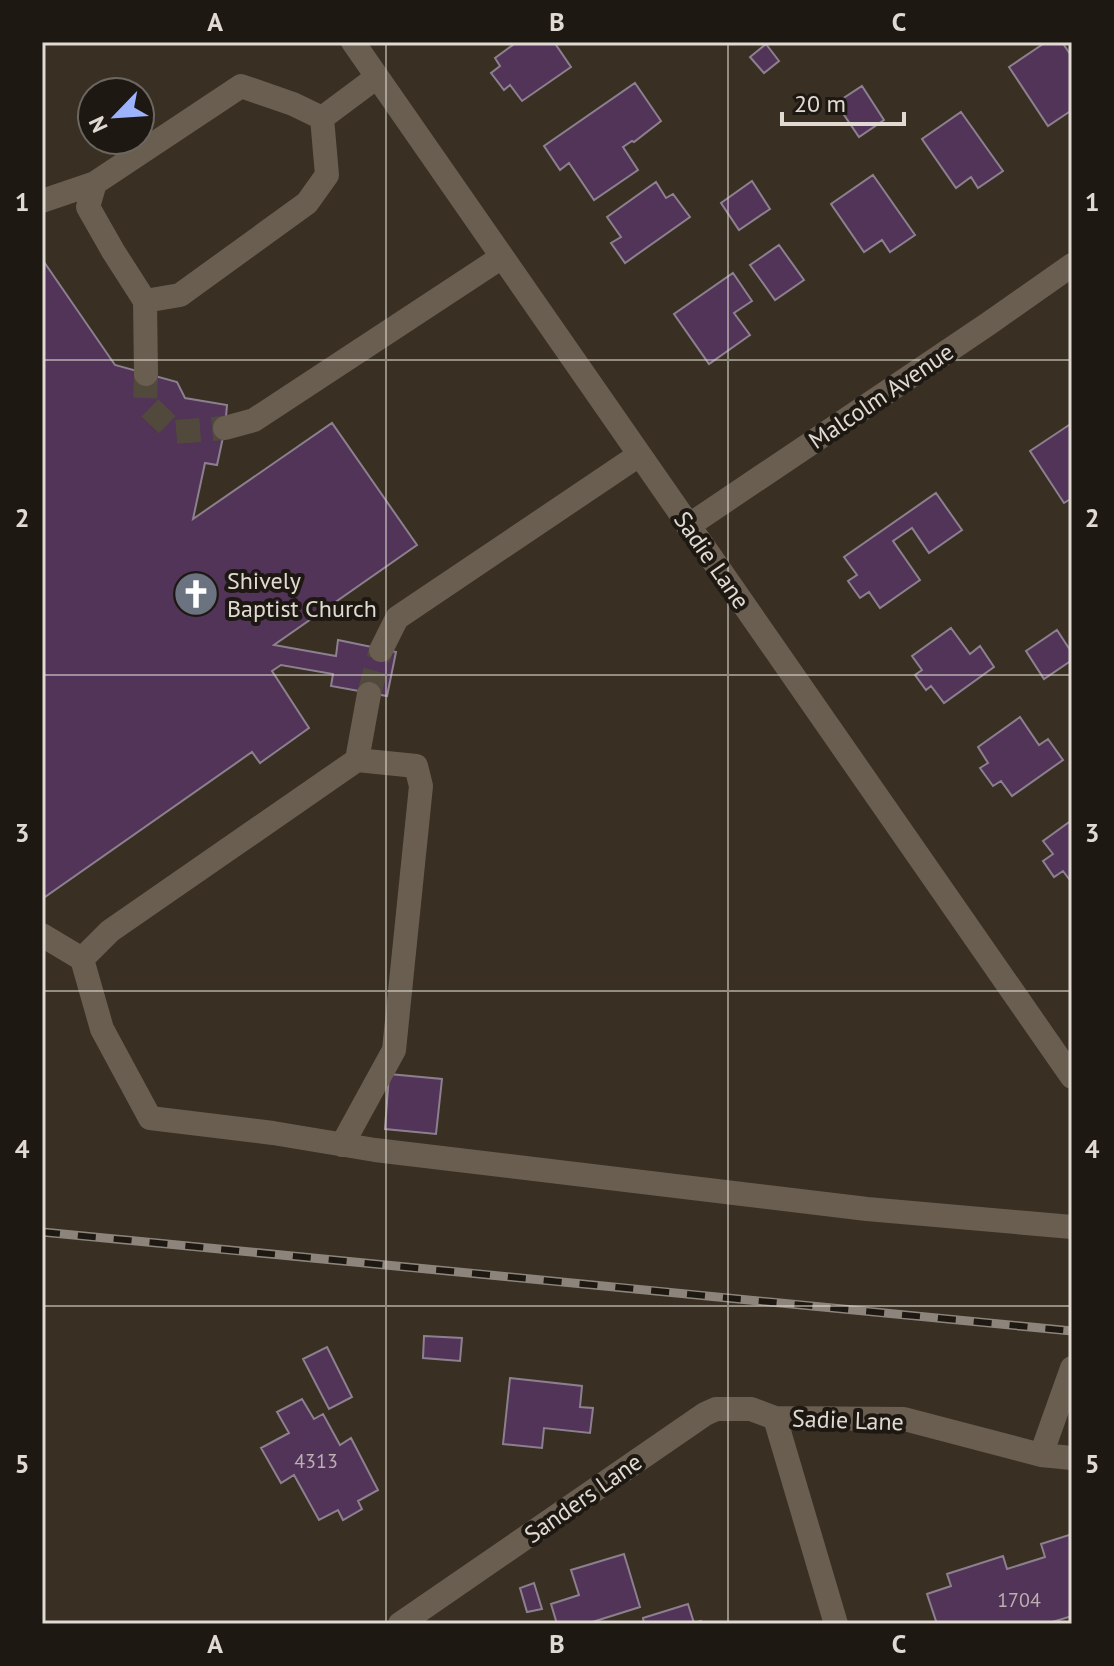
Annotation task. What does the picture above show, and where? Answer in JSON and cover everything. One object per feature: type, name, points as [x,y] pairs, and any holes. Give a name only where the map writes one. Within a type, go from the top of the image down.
[{"type":"street","name":"Sadie Lane","points":[[353,42],[1072,1077]]},
{"type":"street","points":[[322,118],[377,77]]},
{"type":"street","points":[[42,201],[95,183],[241,86],[322,118]]},
{"type":"street","points":[[145,301],[180,295],[307,203],[327,175],[322,118]]},
{"type":"street","points":[[95,183],[88,207],[145,301],[146,374]]},
{"type":"street","points":[[225,428],[254,420],[502,257]]},
{"type":"street","name":"Malcolm Avenue","points":[[688,526],[1072,265]]},
{"type":"street","points":[[381,650],[397,618],[639,455]]},
{"type":"street","points":[[357,760],[369,694]]},
{"type":"street","points":[[82,959],[110,931],[357,760],[416,766],[421,786],[394,1050],[342,1145]]},
{"type":"street","points":[[42,935],[82,959],[102,1029],[150,1118],[342,1145],[867,1209],[1072,1227]]},
{"type":"street","points":[[1041,1455],[1072,1368]]},
{"type":"street","name":"Sanders Lane","points":[[400,1624],[705,1414],[716,1409],[751,1409],[775,1418]]},
{"type":"street","name":"Sadie Lane","points":[[836,1624],[775,1418],[904,1419],[1041,1455],[1072,1458]]},
{"type":"building","points":[[517,42],[554,42],[571,67],[522,101],[510,85],[504,90],[491,73],[500,66],[495,58]]},
{"type":"building","points":[[1046,42],[1062,42],[1072,57],[1072,110],[1048,126],[1009,67]]},
{"type":"building","points":[[766,44],[779,61],[764,73],[750,57]]},
{"type":"building","points":[[635,83],[661,121],[623,147],[638,170],[594,200],[569,163],[560,170],[544,146]]},
{"type":"building","points":[[862,86],[884,120],[859,137],[836,103]]},
{"type":"building","points":[[961,112],[1003,171],[978,188],[971,177],[956,188],[922,139]]},
{"type":"building","points":[[873,175],[915,235],[890,252],[882,240],[864,252],[831,204]]},
{"type":"building","points":[[752,181],[770,209],[739,230],[721,203]]},
{"type":"building","points":[[656,182],[666,198],[673,194],[690,217],[625,263],[611,243],[621,237],[607,217]]},
{"type":"building","points":[[779,245],[804,280],[775,300],[750,265]]},
{"type":"building","name":"Shively Baptist Church","points":[[42,259],[115,365],[177,382],[185,398],[227,405],[217,465],[205,463],[193,519],[332,423],[417,545],[274,645],[336,656],[338,640],[396,652],[387,696],[331,686],[333,674],[281,665],[272,671],[309,728],[260,763],[252,752],[42,899]]},
{"type":"building","points":[[733,273],[752,301],[734,313],[750,335],[709,364],[674,314]]},
{"type":"building","points":[[1072,423],[1072,498],[1064,503],[1030,451]]},
{"type":"building","points":[[936,493],[962,530],[929,553],[912,528],[893,541],[920,580],[880,608],[869,592],[860,598],[848,581],[857,575],[844,557]]},
{"type":"building","points":[[951,628],[970,654],[980,646],[994,667],[944,703],[931,686],[926,690],[915,675],[922,670],[912,656]]},
{"type":"building","points":[[1057,630],[1072,653],[1072,660],[1044,679],[1026,651]]},
{"type":"building","points":[[1020,717],[1039,745],[1048,739],[1063,760],[1012,796],[1001,781],[993,786],[980,768],[988,763],[978,747]]},
{"type":"building","points":[[1072,820],[1072,883],[1063,871],[1054,877],[1043,861],[1053,854],[1043,841]]},
{"type":"building","points":[[389,1074],[442,1079],[436,1134],[385,1129]]},
{"type":"building","points":[[424,1336],[462,1338],[460,1361],[423,1358]]},
{"type":"building","points":[[327,1347],[352,1397],[329,1409],[303,1359]]},
{"type":"building","points":[[510,1378],[582,1386],[580,1407],[593,1408],[590,1433],[544,1428],[542,1448],[503,1444]]},
{"type":"building","points":[[302,1399],[314,1419],[323,1414],[340,1445],[351,1438],[378,1490],[358,1501],[362,1509],[343,1520],[338,1510],[319,1520],[294,1475],[281,1483],[261,1448],[289,1433],[277,1412]]},
{"type":"building","points":[[1072,1534],[1072,1616],[1046,1624],[937,1624],[927,1594],[951,1586],[947,1574],[1003,1556],[1007,1569],[1045,1557],[1041,1544]]},
{"type":"building","points":[[624,1554],[640,1607],[586,1624],[557,1624],[551,1604],[579,1595],[571,1570]]},
{"type":"building","points":[[534,1583],[542,1609],[527,1612],[520,1588]]},
{"type":"building","points":[[688,1604],[694,1623],[701,1621],[702,1624],[644,1624],[643,1618]]},
{"type":"tunnel","points":[[146,374],[145,403],[175,432],[225,428]]},
{"type":"tunnel","points":[[369,694],[381,650]]},
{"type":"railway","points":[[42,1232],[1072,1331]]},
{"type":"place","name":"Shively Baptist Church","points":[[196,594]]}]
